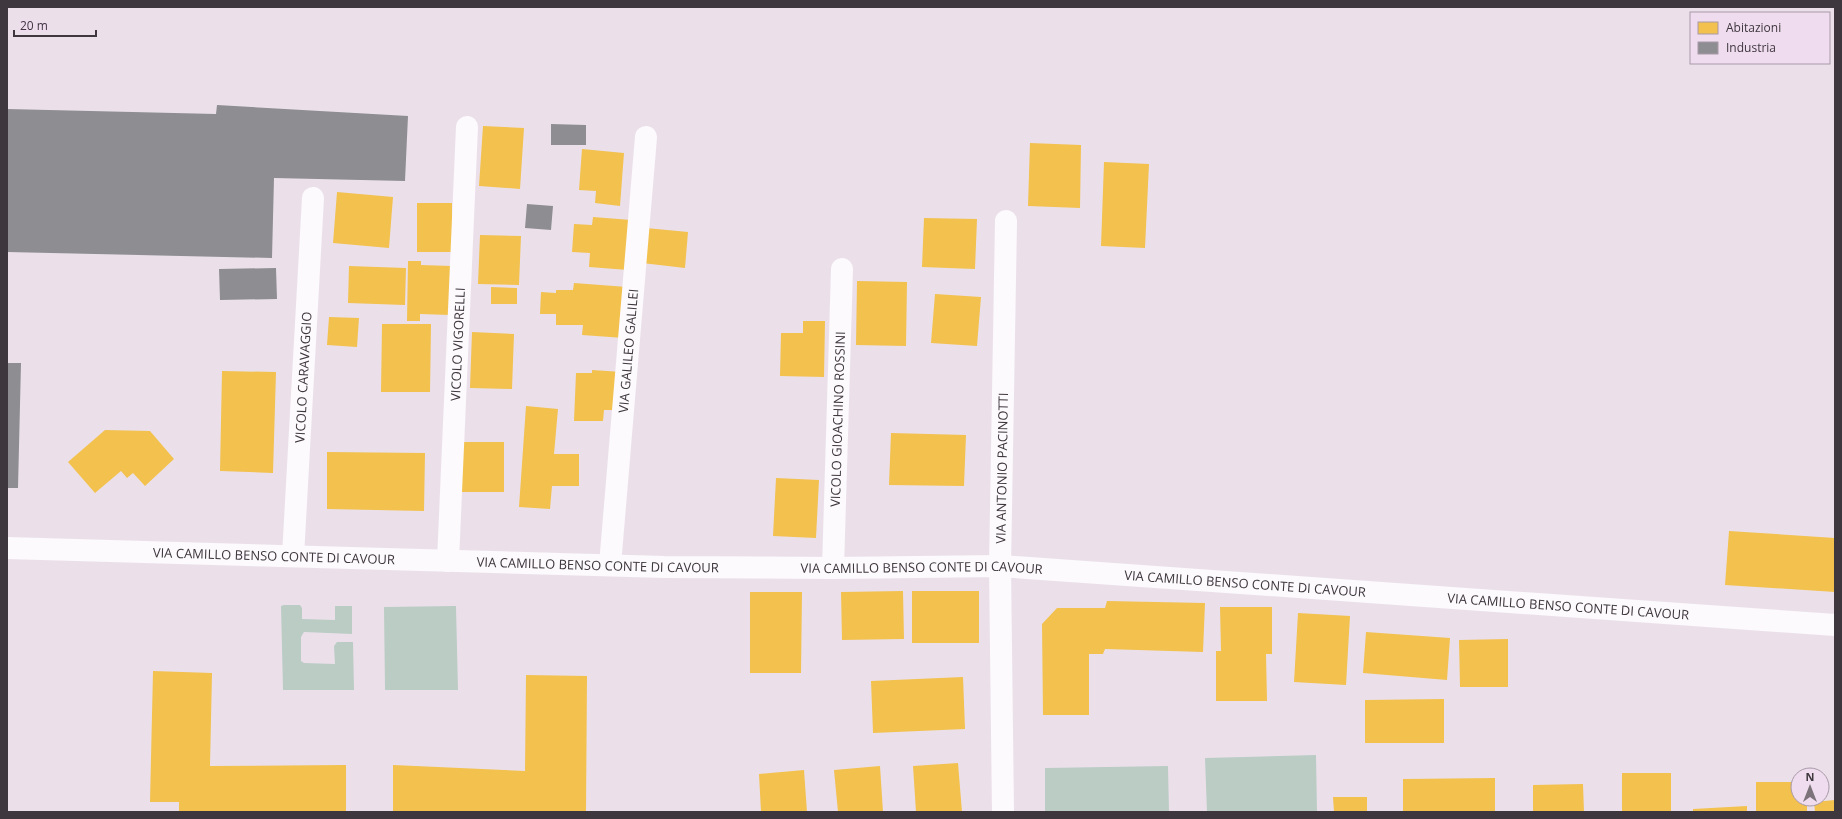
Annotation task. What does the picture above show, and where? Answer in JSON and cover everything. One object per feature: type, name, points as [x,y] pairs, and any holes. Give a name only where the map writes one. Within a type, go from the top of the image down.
[{"type":"street","name":"VICOLO VIGORELLI","points":[[448,561],[467,127]]},
{"type":"street","name":"VIA GALILEO GALILEI","points":[[610,565],[646,137]]},
{"type":"street","name":"VICOLO CARAVAGGIO","points":[[294,556],[313,198]]},
{"type":"street","name":"VIA ANTONIO PACINOTTI","points":[[1003,812],[1000,566],[1006,221]]},
{"type":"street","name":"VICOLO GIOACHINO ROSSINI","points":[[833,568],[842,269]]},
{"type":"street","name":"VIA CAMILLO BENSO CONTE DI CAVOUR","points":[[7,548],[610,565],[833,568],[1000,566],[1835,625]]},
{"type":"shaded area","points":[[300,605],[302,608],[302,619],[335,620],[335,606],[352,606],[352,634],[304,632],[301,637],[301,661],[304,663],[335,664],[334,646],[337,642],[353,642],[354,690],[283,690],[281,606]]},
{"type":"shaded area","points":[[456,606],[458,690],[385,690],[384,607]]},
{"type":"shaded area","points":[[1316,755],[1317,812],[1207,812],[1205,758]]},
{"type":"shaded area","points":[[1168,766],[1169,812],[1045,812],[1045,768]]},
{"type":"building: Abitazioni","points":[[483,126],[524,128],[520,189],[479,186]]},
{"type":"building: Abitazioni","points":[[1030,143],[1081,145],[1080,208],[1028,206]]},
{"type":"building: Abitazioni","points":[[582,149],[624,153],[620,206],[595,203],[596,191],[579,190]]},
{"type":"building: Abitazioni","points":[[1104,162],[1149,164],[1145,248],[1101,246]]},
{"type":"building: Abitazioni","points":[[337,192],[393,197],[389,248],[333,243]]},
{"type":"building: Abitazioni","points":[[417,203],[452,203],[452,252],[417,252]]},
{"type":"building: Abitazioni","points":[[593,217],[631,220],[628,270],[589,267],[590,253],[572,252],[574,224],[592,225]]},
{"type":"building: Abitazioni","points":[[924,218],[977,219],[975,269],[922,267]]},
{"type":"building: Abitazioni","points":[[646,228],[688,232],[685,268],[642,263]]},
{"type":"building: Abitazioni","points":[[480,235],[521,236],[519,285],[478,284]]},
{"type":"building: Abitazioni","points":[[408,261],[421,261],[421,265],[452,266],[450,315],[420,314],[420,321],[407,321]]},
{"type":"building: Abitazioni","points":[[349,266],[406,268],[405,305],[348,303]]},
{"type":"building: Abitazioni","points":[[857,281],[907,282],[906,346],[856,345]]},
{"type":"building: Abitazioni","points":[[574,283],[627,287],[624,338],[582,335],[583,325],[556,325],[556,314],[540,314],[541,292],[556,293],[556,290],[573,290]]},
{"type":"building: Abitazioni","points":[[491,287],[517,288],[517,304],[491,304]]},
{"type":"building: Abitazioni","points":[[935,294],[981,297],[977,346],[931,343]]},
{"type":"building: Abitazioni","points":[[329,317],[359,318],[357,347],[327,345]]},
{"type":"building: Abitazioni","points":[[803,321],[825,321],[824,377],[780,376],[781,333],[803,333]]},
{"type":"building: Abitazioni","points":[[382,324],[431,324],[430,392],[381,392]]},
{"type":"building: Abitazioni","points":[[472,332],[514,334],[512,389],[470,388]]},
{"type":"building: Abitazioni","points":[[592,370],[622,372],[620,410],[604,410],[603,421],[574,421],[576,373],[592,373]]},
{"type":"building: Abitazioni","points":[[222,371],[276,372],[273,473],[220,471]]},
{"type":"building: Abitazioni","points":[[526,406],[558,409],[554,454],[579,454],[579,486],[552,486],[550,509],[519,507]]},
{"type":"building: Abitazioni","points":[[105,430],[150,431],[174,459],[145,486],[133,473],[127,478],[121,471],[95,493],[68,462]]},
{"type":"building: Abitazioni","points":[[891,433],[966,435],[964,486],[889,485]]},
{"type":"building: Abitazioni","points":[[462,442],[504,442],[504,492],[462,492]]},
{"type":"building: Abitazioni","points":[[327,452],[425,453],[424,511],[327,509]]},
{"type":"building: Abitazioni","points":[[776,478],[819,480],[816,538],[773,536]]},
{"type":"building: Abitazioni","points":[[1729,531],[1835,538],[1835,592],[1725,585]]},
{"type":"building: Abitazioni","points":[[903,591],[904,639],[842,640],[841,592]]},
{"type":"building: Abitazioni","points":[[912,591],[979,591],[979,643],[912,643]]},
{"type":"building: Abitazioni","points":[[750,592],[802,592],[801,673],[750,673]]},
{"type":"building: Abitazioni","points":[[1107,601],[1205,603],[1203,652],[1105,649],[1103,654],[1089,654],[1089,715],[1043,715],[1042,624],[1057,608],[1105,608]]},
{"type":"building: Abitazioni","points":[[1220,607],[1272,607],[1272,654],[1266,654],[1267,701],[1216,701],[1216,651],[1221,651]]},
{"type":"building: Abitazioni","points":[[1298,613],[1350,616],[1346,685],[1294,682]]},
{"type":"building: Abitazioni","points":[[1366,632],[1450,638],[1447,680],[1363,673]]},
{"type":"building: Abitazioni","points":[[1508,639],[1508,687],[1460,687],[1459,640]]},
{"type":"building: Abitazioni","points":[[153,671],[212,673],[210,766],[346,765],[346,812],[179,812],[179,802],[150,802]]},
{"type":"building: Abitazioni","points":[[526,675],[587,676],[586,812],[393,812],[393,765],[525,771]]},
{"type":"building: Abitazioni","points":[[963,677],[965,729],[873,733],[871,681]]},
{"type":"building: Abitazioni","points":[[1444,699],[1444,743],[1365,743],[1365,700]]},
{"type":"building: Abitazioni","points":[[958,763],[962,812],[916,812],[913,766]]},
{"type":"building: Abitazioni","points":[[880,766],[883,812],[838,812],[834,770]]},
{"type":"building: Abitazioni","points":[[804,770],[807,812],[761,812],[759,774]]},
{"type":"building: Abitazioni","points":[[1622,773],[1671,773],[1671,812],[1622,812]]},
{"type":"building: Abitazioni","points":[[1495,778],[1495,812],[1403,812],[1403,779]]},
{"type":"building: Abitazioni","points":[[1756,782],[1790,782],[1790,807],[1807,807],[1807,812],[1756,812]]},
{"type":"building: Abitazioni","points":[[1583,784],[1584,812],[1533,812],[1533,785]]},
{"type":"building: Abitazioni","points":[[1333,797],[1367,797],[1367,812],[1334,812]]},
{"type":"building: Abitazioni","points":[[1830,800],[1835,800],[1835,812],[1815,812],[1814,807],[1830,807]]},
{"type":"building: Abitazioni","points":[[1747,806],[1747,812],[1693,812],[1693,809]]},
{"type":"building: Industria","points":[[217,105],[408,116],[405,181],[274,178],[272,258],[7,252],[7,109],[216,114]]},
{"type":"building: Industria","points":[[551,124],[586,125],[586,145],[551,145]]},
{"type":"building: Industria","points":[[527,204],[553,206],[551,230],[525,228]]},
{"type":"building: Industria","points":[[276,268],[277,299],[220,300],[219,269]]},
{"type":"building: Industria","points":[[7,363],[21,363],[18,488],[7,488]]}]
